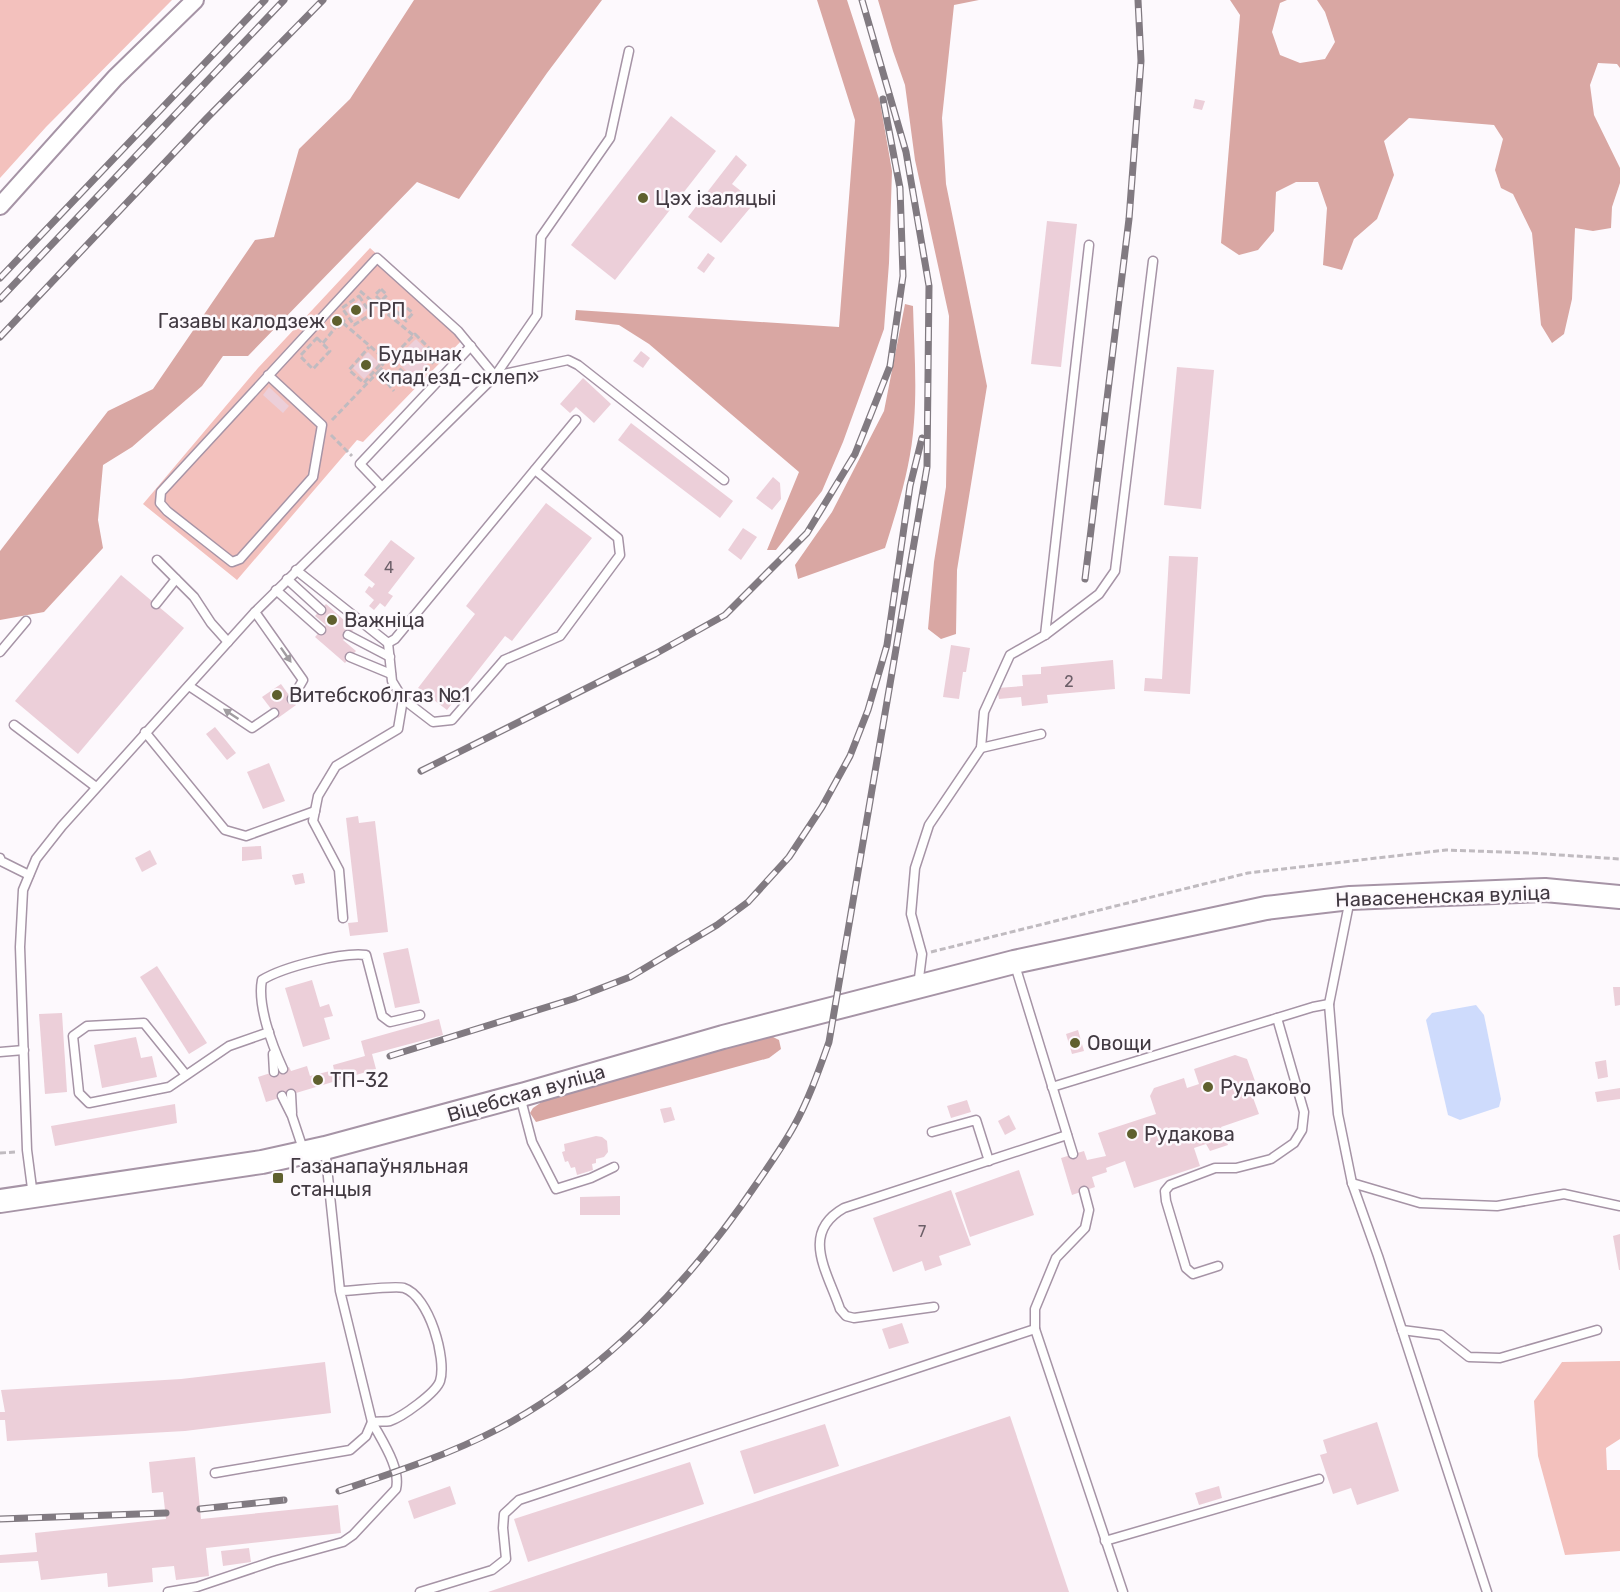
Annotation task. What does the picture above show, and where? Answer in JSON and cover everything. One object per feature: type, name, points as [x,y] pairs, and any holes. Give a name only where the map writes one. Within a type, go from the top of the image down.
[{"type":"main road","name":"Навасененская вуліца","points":[[1014,962],[1266,908],[1350,898],[1545,890],[1620,897]]},
{"type":"main road","name":"Віцебская вуліца","points":[[0,1201],[262,1162],[315,1150],[723,1037],[1014,962]]},
{"type":"street","points":[[0,206],[116,78],[195,0]]},
{"type":"lane","points":[[33,1196],[27,1150],[20,946],[23,890],[36,859],[96,787],[255,612],[495,376],[537,315],[541,237],[610,138],[629,51]]},
{"type":"lane","points":[[1045,635],[1089,245]]},
{"type":"lane","points":[[268,375],[323,427],[314,477],[240,559],[232,562],[167,511],[160,502],[161,492],[268,375],[352,284],[377,258],[458,331],[495,376]]},
{"type":"lane","points":[[918,986],[922,954],[911,914],[915,868],[929,825],[981,748],[984,712],[1010,655],[1045,635],[1099,594],[1115,571],[1153,261]]},
{"type":"lane","points":[[381,487],[360,464],[471,346]]},
{"type":"lane","points":[[495,376],[568,360],[578,365],[724,480]]},
{"type":"lane","points":[[388,643],[395,639],[576,420]]},
{"type":"lane","points":[[296,570],[388,643],[392,681],[403,699],[433,722],[452,720],[504,660],[560,636],[620,555],[618,538],[535,470]]},
{"type":"lane","points":[[157,560],[194,597],[228,642]]},
{"type":"lane","points":[[156,604],[176,579]]},
{"type":"lane","points":[[287,579],[321,610]]},
{"type":"lane","points":[[276,590],[321,630]]},
{"type":"lane","points":[[255,612],[303,680],[292,699]]},
{"type":"lane","points":[[0,652],[26,621]]},
{"type":"lane","points":[[348,635],[390,657]]},
{"type":"lane","points":[[350,657],[391,674]]},
{"type":"lane","points":[[189,686],[252,728],[274,713]]},
{"type":"lane","points":[[343,918],[339,870],[314,821],[318,796],[336,766],[398,729],[403,699]]},
{"type":"lane","points":[[14,725],[96,787]]},
{"type":"lane","points":[[145,732],[225,830],[246,836],[315,811]]},
{"type":"lane","points":[[981,748],[1041,734]]},
{"type":"lane","points":[[0,858],[29,875]]},
{"type":"lane","points":[[1350,898],[1329,1004],[1338,1114],[1352,1183],[1487,1592]]},
{"type":"lane","points":[[279,1070],[259,991],[262,980],[275,972],[353,954],[366,955],[382,1016],[390,1022],[420,1015]]},
{"type":"lane","points":[[1014,962],[1073,1154]]},
{"type":"lane","points":[[1052,1087],[1276,1018],[1329,1004]]},
{"type":"lane","points":[[1218,1266],[1193,1274],[1186,1268],[1166,1201],[1166,1191],[1170,1185],[1215,1168],[1236,1168],[1271,1159],[1294,1143],[1302,1130],[1304,1112],[1276,1018]]},
{"type":"lane","points":[[186,1075],[144,1023],[87,1026],[74,1036],[79,1093],[89,1103],[169,1087],[229,1046],[269,1032]]},
{"type":"lane","points":[[0,1052],[24,1050]]},
{"type":"lane","points":[[168,1592],[196,1587],[274,1561],[343,1542],[353,1535],[396,1489],[397,1470],[372,1422],[340,1291],[315,1150],[292,1116],[286,1095]]},
{"type":"lane","points":[[520,1095],[532,1142],[556,1189],[591,1178],[614,1167]]},
{"type":"lane","points":[[932,1132],[976,1120],[989,1161]]},
{"type":"lane","points":[[934,1307],[864,1317],[846,1316],[840,1309],[818,1247],[821,1230],[830,1216],[844,1208],[1067,1136]]},
{"type":"lane","points":[[1352,1183],[1420,1203],[1497,1206],[1564,1194],[1620,1206]]},
{"type":"lane","points":[[1084,1191],[1089,1210],[1085,1228],[1056,1258],[1035,1309],[1035,1329],[1123,1592]]},
{"type":"lane","points":[[340,1291],[403,1287],[418,1296],[429,1315],[443,1366],[439,1384],[419,1404],[390,1421],[372,1422]]},
{"type":"lane","points":[[420,1592],[492,1570],[506,1559],[504,1514],[519,1500],[1035,1329]]},
{"type":"lane","points":[[1402,1330],[1441,1335],[1469,1357],[1500,1358],[1597,1330]]},
{"type":"lane","points":[[215,1473],[350,1450],[366,1436],[372,1422]]},
{"type":"lane","points":[[1105,1541],[1318,1479]]},
{"type":"path","points":[[352,284],[413,336],[415,334],[438,357],[413,382],[390,359]]},
{"type":"path","points":[[359,296],[361,300],[371,314],[354,325],[342,308],[359,296]]},
{"type":"path","points":[[361,300],[365,296]]},
{"type":"path","points":[[374,302],[378,298]]},
{"type":"path","points":[[400,302],[413,313],[406,321],[400,315],[394,309],[400,302]]},
{"type":"path","points":[[395,320],[400,315]]},
{"type":"path","points":[[343,323],[383,361],[384,366],[323,427],[360,464]]},
{"type":"path","points":[[323,343],[335,328]]},
{"type":"path","points":[[369,347],[349,370],[364,382],[383,361],[390,359],[413,336]]},
{"type":"path","points":[[317,338],[323,343],[330,351],[313,369],[300,356],[317,338]]},
{"type":"path","points":[[378,372],[394,391]]},
{"type":"path","points":[[922,954],[1248,873],[1446,850],[1530,853],[1620,860]]},
{"type":"path","points":[[0,1153],[27,1150]]},
{"type":"shaded area","points":[[0,0],[172,0],[46,127],[0,178]]},
{"type":"shaded area","points":[[414,0],[602,0],[547,73],[459,199],[417,182],[248,356],[223,356],[202,386],[132,447],[103,465],[98,520],[103,548],[44,612],[0,620],[0,551],[108,411],[153,389],[255,240],[274,237],[299,149],[350,99]]},
{"type":"shaded area","points":[[817,0],[847,0],[880,102],[892,171],[884,329],[843,442],[822,491],[776,550],[767,550],[799,472],[649,344],[619,325],[575,320],[576,310],[839,327],[855,120]]},
{"type":"shaded area","points":[[878,0],[979,0],[954,5],[942,118],[946,184],[987,386],[957,570],[956,634],[941,639],[928,629],[934,562],[946,487],[949,316],[915,160],[905,85]]},
{"type":"shaded area","points":[[1230,0],[1287,0],[1280,3],[1272,32],[1280,55],[1300,63],[1325,59],[1335,42],[1325,12],[1317,0],[1620,0],[1620,68],[1617,64],[1598,63],[1590,85],[1594,115],[1620,168],[1620,183],[1612,207],[1611,228],[1593,231],[1575,228],[1572,299],[1564,334],[1552,343],[1541,325],[1532,233],[1513,194],[1501,188],[1495,170],[1503,139],[1494,125],[1409,118],[1384,141],[1394,175],[1377,219],[1354,239],[1342,270],[1323,265],[1327,208],[1318,182],[1296,182],[1276,192],[1274,231],[1258,250],[1239,255],[1221,243],[1240,15]]},
{"type":"shaded area","points":[[370,248],[467,335],[363,442],[357,440],[237,580],[143,504],[258,368]]},
{"type":"shaded area","points":[[905,304],[913,306],[914,422],[907,471],[885,548],[798,579],[795,565],[832,512],[884,411]]},
{"type":"shaded area","points":[[769,1035],[779,1040],[781,1049],[769,1058],[536,1122],[530,1113],[533,1108],[549,1097]]},
{"type":"shaded area","points":[[1620,1361],[1620,1439],[1606,1448],[1607,1470],[1620,1470],[1620,1551],[1565,1555],[1538,1456],[1534,1401],[1562,1362]]},
{"type":"water","points":[[1476,1005],[1484,1015],[1501,1099],[1499,1107],[1460,1120],[1448,1115],[1426,1020],[1432,1013]]},
{"type":"building","points":[[1195,99],[1205,101],[1202,110],[1193,108]]},
{"type":"building","name":"Цэх ізаляцыі","points":[[671,116],[716,151],[615,280],[571,245]]},
{"type":"building","points":[[736,155],[747,165],[732,184],[755,202],[721,243],[688,217]]},
{"type":"building","points":[[1047,221],[1077,224],[1061,367],[1031,364]]},
{"type":"building","points":[[708,253],[715,258],[704,273],[697,268]]},
{"type":"building","name":"ГРП","points":[[359,300],[367,310],[354,320],[346,310]]},
{"type":"building","points":[[416,339],[434,358],[413,378],[395,359]]},
{"type":"building","points":[[641,351],[650,358],[643,368],[633,361]]},
{"type":"building","name":"Будынак «падʼезд-склеп»","points":[[368,352],[379,363],[364,379],[353,368]]},
{"type":"building","points":[[1177,367],[1214,370],[1201,509],[1164,505]]},
{"type":"building","points":[[583,378],[611,404],[594,423],[576,407],[570,413],[560,404]]},
{"type":"building","points":[[269,387],[289,406],[283,413],[263,395]]},
{"type":"building","points":[[631,423],[733,501],[720,518],[618,440]]},
{"type":"building","points":[[773,477],[780,483],[781,499],[772,510],[756,498]]},
{"type":"building","points":[[546,503],[592,538],[512,641],[505,636],[447,710],[418,688],[475,614],[466,606]]},
{"type":"building","points":[[743,528],[757,537],[741,560],[728,550]]},
{"type":"building","points":[[391,540],[415,558],[388,593],[393,596],[385,607],[380,603],[374,610],[369,606],[374,600],[365,592],[369,586],[372,588],[375,584],[364,575]]},
{"type":"building","points":[[1169,556],[1198,557],[1190,694],[1144,691],[1145,678],[1162,679]]},
{"type":"building","points":[[121,575],[184,628],[78,754],[15,701]]},
{"type":"building","points":[[326,604],[354,629],[343,640],[356,651],[345,663],[315,637],[326,625],[315,616]]},
{"type":"building","points":[[951,645],[970,648],[959,699],[943,697]]},
{"type":"building","points":[[1113,660],[1115,689],[1047,695],[1048,703],[1022,706],[1021,697],[999,699],[997,688],[1023,686],[1022,675],[1041,674],[1041,667]]},
{"type":"building","points":[[281,684],[296,705],[278,718],[262,697]]},
{"type":"building","points":[[215,727],[236,753],[227,760],[206,734]]},
{"type":"building","points":[[269,763],[285,801],[263,809],[247,772]]},
{"type":"building","points":[[358,816],[359,823],[375,821],[388,932],[350,936],[348,923],[358,922],[346,818]]},
{"type":"building","points":[[261,846],[262,859],[242,861],[242,847]]},
{"type":"building","points":[[150,850],[157,864],[142,872],[135,858]]},
{"type":"building","points":[[303,873],[305,883],[295,885],[292,875]]},
{"type":"building","points":[[408,948],[420,1003],[395,1008],[383,953]]},
{"type":"building","points":[[157,966],[207,1043],[189,1054],[140,977]]},
{"type":"building","points":[[312,980],[320,1007],[329,1004],[333,1016],[324,1018],[330,1039],[303,1047],[285,988]]},
{"type":"building","points":[[1613,987],[1620,987],[1620,1005],[1615,1006]]},
{"type":"building","points":[[62,1013],[67,1092],[45,1094],[39,1014]]},
{"type":"building","points":[[439,1019],[443,1035],[372,1054],[376,1069],[266,1102],[258,1077],[289,1067],[291,1071],[307,1066],[310,1076],[334,1070],[333,1065],[365,1056],[361,1041]]},
{"type":"building","name":"Овощи","points":[[1078,1030],[1084,1051],[1072,1054],[1066,1034]]},
{"type":"building","points":[[136,1037],[141,1058],[152,1056],[157,1077],[102,1088],[94,1045]]},
{"type":"building","points":[[1235,1055],[1247,1059],[1259,1092],[1252,1095],[1259,1114],[1221,1127],[1228,1145],[1210,1151],[1206,1144],[1194,1148],[1200,1166],[1134,1188],[1125,1161],[1106,1168],[1107,1172],[1092,1177],[1095,1187],[1072,1195],[1061,1158],[1084,1151],[1087,1160],[1106,1156],[1098,1133],[1156,1114],[1150,1096],[1154,1088],[1184,1078],[1187,1088],[1199,1084],[1194,1069]]},
{"type":"building","points":[[1606,1060],[1608,1077],[1598,1079],[1595,1062]]},
{"type":"building","points":[[1620,1088],[1620,1099],[1597,1102],[1595,1092]]},
{"type":"building","points":[[967,1100],[971,1112],[951,1118],[947,1106]]},
{"type":"building","points":[[175,1104],[177,1123],[55,1146],[51,1126]]},
{"type":"building","points":[[671,1107],[675,1120],[664,1123],[660,1109]]},
{"type":"building","points":[[1009,1115],[1016,1129],[1005,1135],[998,1121]]},
{"type":"building","points":[[596,1136],[607,1141],[608,1152],[604,1157],[596,1159],[596,1163],[592,1164],[593,1170],[577,1175],[575,1167],[571,1168],[568,1161],[565,1162],[562,1152],[565,1151],[564,1144]]},
{"type":"building","points":[[1019,1170],[1034,1215],[970,1237],[955,1193]]},
{"type":"building","points":[[951,1190],[971,1245],[939,1256],[942,1265],[925,1271],[922,1261],[893,1272],[873,1218]]},
{"type":"building","points":[[620,1196],[620,1215],[580,1215],[580,1197]]},
{"type":"building","points":[[1620,1234],[1620,1270],[1619,1270],[1613,1236]]},
{"type":"building","points":[[902,1323],[909,1343],[889,1349],[882,1329]]},
{"type":"building","points":[[325,1362],[331,1413],[185,1431],[7,1441],[5,1420],[0,1420],[0,1412],[5,1412],[1,1390],[181,1379]]},
{"type":"building","points":[[1010,1416],[1069,1592],[488,1592]]},
{"type":"building","points":[[1377,1422],[1399,1491],[1357,1505],[1351,1488],[1333,1494],[1320,1455],[1327,1453],[1323,1440]]},
{"type":"building","points":[[825,1424],[839,1466],[754,1494],[740,1451]]},
{"type":"building","points":[[195,1457],[201,1519],[338,1505],[341,1533],[206,1548],[209,1576],[176,1580],[174,1566],[152,1568],[153,1582],[108,1587],[107,1573],[41,1580],[38,1561],[0,1563],[0,1555],[37,1552],[35,1533],[166,1519],[163,1492],[152,1493],[149,1462]]},
{"type":"building","points":[[690,1462],[704,1504],[528,1562],[514,1519]]},
{"type":"building","points":[[450,1486],[456,1504],[414,1519],[408,1501]]},
{"type":"building","points":[[1219,1486],[1222,1498],[1199,1505],[1195,1493]]},
{"type":"building","points":[[249,1548],[251,1562],[223,1566],[221,1551]]},
{"type":"railway","points":[[0,278],[265,0]]},
{"type":"railway","points":[[0,299],[284,0]]},
{"type":"railway","points":[[0,337],[206,119],[323,0]]},
{"type":"railway","points":[[339,1491],[441,1455],[481,1438],[538,1405],[575,1380],[610,1352],[674,1289],[731,1219],[794,1126],[809,1095],[829,1042],[927,467],[929,286],[906,152],[862,0]]},
{"type":"railway","points":[[1085,579],[1129,219],[1141,61],[1138,0]]},
{"type":"railway","points":[[421,771],[655,654],[725,615],[807,533],[855,454],[890,366],[903,276],[900,188],[883,99]]},
{"type":"railway","points":[[390,1056],[573,999],[630,977],[717,925],[748,902],[789,857],[822,807],[850,756],[868,710],[887,645],[910,486],[922,438]]},
{"type":"railway","points":[[200,1509],[284,1500]]},
{"type":"railway","points":[[0,1519],[166,1513]]},
{"type":"place","name":"Цэх ізаляцыі","points":[[643,198]]},
{"type":"place","name":"ГРП","points":[[356,310]]},
{"type":"place","name":"Газавы калодзеж","points":[[337,321]]},
{"type":"place","name":"Будынак «падʼезд-склеп»","points":[[366,365]]},
{"type":"place","name":"Важніца","points":[[332,620]]},
{"type":"place","name":"Витебскоблгаз №1","points":[[277,695]]},
{"type":"place","name":"Овощи","points":[[1075,1043]]},
{"type":"place","name":"ТП-32","points":[[318,1080]]},
{"type":"place","name":"Рудаково","points":[[1208,1087]]},
{"type":"place","name":"Рудакова","points":[[1132,1134]]},
{"type":"place","name":"Газанапаўняльная станцыя","points":[[278,1178]]}]
